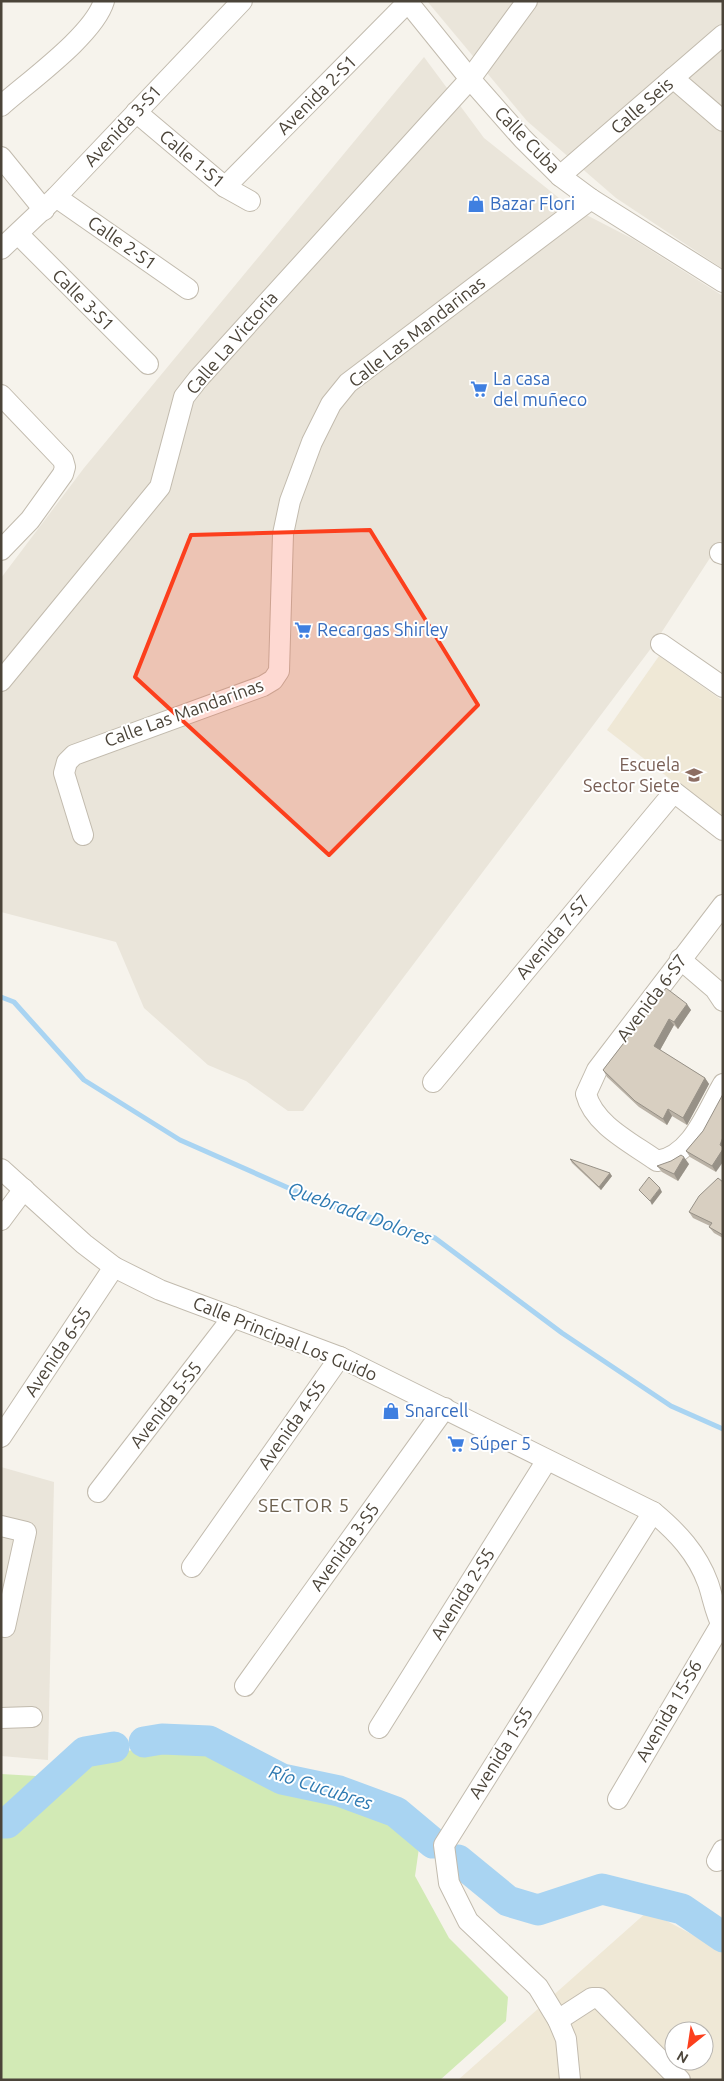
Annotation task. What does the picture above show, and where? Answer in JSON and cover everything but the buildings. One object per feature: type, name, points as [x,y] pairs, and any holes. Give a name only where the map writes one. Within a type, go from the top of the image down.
[{"type":"street","points":[[1,106],[76,40],[100,14],[104,1]]},
{"type":"street","name":"Avenida 3-S1","points":[[1,249],[50,204],[242,1]]},
{"type":"street","name":"Calle La Victoria","points":[[1,681],[160,486],[184,397],[198,378],[470,79],[527,1]]},
{"type":"street","name":"Calle Cuba","points":[[408,2],[470,79],[523,139],[560,176],[591,199],[723,282]]},
{"type":"street","name":"Avenida 2-S1","points":[[225,187],[408,2]]},
{"type":"street","name":"Calle Seis","points":[[560,176],[723,35]]},
{"type":"street","points":[[674,78],[723,121]]},
{"type":"street","name":"Calle 1-S1","points":[[136,112],[225,187],[250,201]]},
{"type":"street","name":"Calle 2-S1","points":[[1,157],[50,204],[188,289]]},
{"type":"street","name":"Calle Las Mandarinas","points":[[84,835],[64,773],[67,762],[74,755],[263,686],[273,680],[279,670],[282,534],[290,501],[312,442],[331,404],[348,383],[591,199]]},
{"type":"street","name":"Calle 3-S1","points":[[18,234],[148,364]]},
{"type":"street","points":[[1,550],[30,520],[63,474],[65,467],[63,460],[2,397]]},
{"type":"street","points":[[661,644],[723,686]]},
{"type":"street","name":"Avenida 7-S7","points":[[433,1082],[674,792],[723,830]]},
{"type":"street","name":"Avenida 6-S7","points":[[723,905],[597,1070],[586,1094],[589,1107],[601,1121],[657,1161],[675,1155],[687,1145],[723,1084]]},
{"type":"street","points":[[680,959],[715,989],[723,1001]]},
{"type":"street","name":"Calle Principal Los Guido","points":[[1,1169],[84,1244],[114,1267],[160,1290],[340,1357],[653,1512],[678,1533],[692,1552],[707,1581],[722,1624]]},
{"type":"street","points":[[1,1220],[24,1190]]},
{"type":"street","name":"Avenida 6-S5","points":[[1,1436],[114,1267]]},
{"type":"street","name":"Avenida 5-S5","points":[[98,1492],[233,1317]]},
{"type":"street","name":"Avenida 4-S5","points":[[192,1567],[340,1357]]},
{"type":"street","name":"Avenida 3-S5","points":[[245,1686],[445,1408]]},
{"type":"street","name":"Avenida 2-S5","points":[[380,1728],[548,1460]]},
{"type":"street","name":"Avenida 1-S5","points":[[570,2080],[566,2039],[558,2020],[538,1986],[468,1921],[449,1883],[444,1845],[653,1512]]},
{"type":"street","points":[[1,1526],[26,1532],[3,1626]]},
{"type":"street","name":"Avenida 15-S6","points":[[618,1799],[722,1624]]},
{"type":"street","points":[[1,1718],[32,1717]]},
{"type":"street","points":[[558,2020],[592,1998],[599,1998],[680,2080]]},
{"type":"highlighted area","points":[[370,530],[478,705],[329,855],[135,677],[191,535]]},
{"type":"shaded area","points":[[427,1],[723,1],[723,269],[616,198],[527,121]]},
{"type":"shaded area","points":[[424,57],[484,138],[569,206],[633,239],[723,296],[723,538],[652,647],[303,1111],[288,1111],[246,1081],[208,1065],[144,1008],[116,942],[1,912],[1,578],[84,468]]},
{"type":"shaded area","name":"Escuela Sector Siete","points":[[659,656],[723,701],[723,820],[607,730]]},
{"type":"shaded area","points":[[1,1467],[54,1482],[48,1760],[1,1756]]},
{"type":"shaded area","points":[[648,1911],[723,1951],[723,2080],[458,2080]]},
{"type":"green space","points":[[163,1744],[200,1750],[274,1789],[331,1801],[384,1821],[420,1841],[415,1876],[449,1938],[508,1997],[506,2021],[440,2080],[1,2080],[1,1774],[36,1776],[86,1759]]},
{"type":"waterway","name":"Quebrada Dolores","points":[[1,997],[14,1002],[84,1080],[180,1140],[318,1201],[435,1238],[562,1333],[671,1406],[723,1429]]},
{"type":"waterway","name":"Río Cucubres","points":[[144,1742],[162,1739],[209,1741],[282,1779],[339,1791],[396,1812],[433,1843]]},
{"type":"waterway","name":"Río Cucubres","points":[[1,1823],[7,1823],[85,1752],[114,1747]]},
{"type":"waterway","name":"Río Cucubres","points":[[458,1860],[508,1901],[538,1910],[602,1889],[682,1909],[723,1937]]},
{"type":"place","name":"Bazar Flori","points":[[476,204]]},
{"type":"place","name":"La casa del muñeco","points":[[479,389]]},
{"type":"place","name":"Recargas Shirley","points":[[303,630]]},
{"type":"place","name":"Escuela Sector Siete","points":[[694,775]]},
{"type":"place","name":"Snarcell","points":[[391,1411]]},
{"type":"place","name":"Súper 5","points":[[456,1444]]},
{"type":"district","name":"SECTOR 5","points":[[304,1505]]}]
